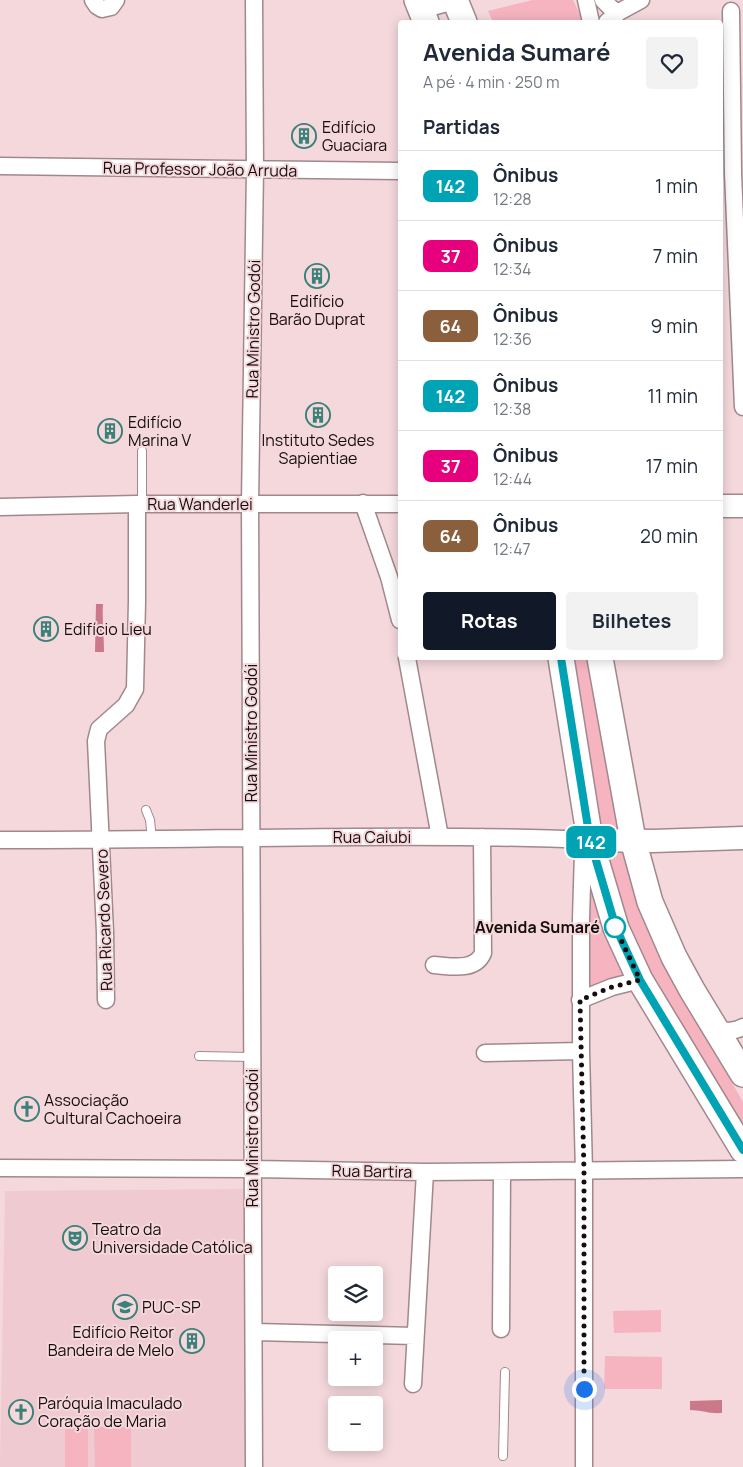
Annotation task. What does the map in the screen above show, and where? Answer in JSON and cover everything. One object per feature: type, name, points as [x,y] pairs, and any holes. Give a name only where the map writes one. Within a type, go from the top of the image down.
[{"type":"main road","points":[[723,506],[743,506]]},
{"type":"main road","points":[[561,660],[590,840],[616,928],[640,980],[743,1150]]},
{"type":"main road","points":[[600,660],[633,840],[643,881],[674,957],[715,1030],[743,1074]]},
{"type":"main road","name":"Rua Caiubi","points":[[590,840],[743,838]]},
{"type":"street","points":[[93,0],[102,9],[111,7],[116,0]]},
{"type":"street","name":"Rua Ministro Godói","points":[[254,0],[255,170],[250,503],[254,1467]]},
{"type":"street","points":[[586,0],[591,20]]},
{"type":"street","points":[[603,0],[612,10],[613,17],[641,0]]},
{"type":"street","points":[[421,11],[458,6]]},
{"type":"street","points":[[731,11],[732,173],[743,407]]},
{"type":"street","name":"Rua Professor João Arruda","points":[[0,166],[398,171]]},
{"type":"street","name":"Rua Wanderlei","points":[[0,507],[250,503],[398,504]]},
{"type":"street","points":[[363,503],[389,577],[398,612]]},
{"type":"street","name":"Rua Ricardo Severo","points":[[106,1000],[106,932],[96,741],[103,724],[126,705],[132,697],[136,680],[140,504]]},
{"type":"street","points":[[407,660],[440,837]]},
{"type":"street","name":"Rua Caiubi","points":[[0,840],[101,841],[440,837],[590,840]]},
{"type":"street","points":[[434,965],[471,965],[478,961],[483,953],[482,837]]},
{"type":"street","points":[[584,1467],[584,1172],[580,1000],[583,852],[590,840]]},
{"type":"street","points":[[580,1000],[612,987],[640,980]]},
{"type":"street","points":[[715,1030],[732,1031],[743,1027]]},
{"type":"street","points":[[485,1053],[581,1051]]},
{"type":"street","name":"Rua Bartira","points":[[0,1168],[424,1172],[584,1172],[743,1169]]},
{"type":"street","points":[[413,1384],[424,1172]]},
{"type":"street","points":[[501,1329],[502,1172]]},
{"type":"street","points":[[254,1332],[415,1336]]},
{"type":"lane","points":[[140,504],[142,451]]},
{"type":"lane","points":[[146,810],[150,820],[152,840]]},
{"type":"lane","points":[[199,1056],[252,1058]]},
{"type":"lane","points":[[503,1456],[505,1372]]},
{"type":"shaded area","points":[[533,0],[573,0],[583,20],[492,20],[488,11]]},
{"type":"shaded area","points":[[96,604],[103,604],[104,652],[95,652]]},
{"type":"shaded area","points":[[570,660],[593,660],[675,983],[743,1102],[743,1148],[618,924]]},
{"type":"shaded area","points":[[590,859],[633,979],[588,993]]},
{"type":"shaded area","name":"PUC-SP","points":[[246,1189],[247,1467],[0,1467],[5,1191]]},
{"type":"shaded area","points":[[661,1310],[661,1332],[614,1333],[613,1311]]},
{"type":"shaded area","points":[[605,1356],[662,1357],[662,1389],[604,1389]]},
{"type":"shaded area","points":[[722,1400],[722,1413],[690,1410],[690,1401]]},
{"type":"shaded area","points":[[65,1427],[88,1427],[88,1467],[65,1467]]},
{"type":"shaded area","points":[[94,1427],[131,1427],[131,1467],[95,1467]]},
{"type":"bus line","name":"142","points":[[561,660],[590,840],[616,928],[632,966],[650,998],[743,1150]]},
{"type":"place","name":"Edifício Guaciara","points":[[304,136]]},
{"type":"place","name":"Edifício Barão Duprat","points":[[317,276]]},
{"type":"place","name":"Instituto Sedes Sapientiae","points":[[318,415]]},
{"type":"place","name":"Edifício Marina V","points":[[110,431]]},
{"type":"place","name":"Edifício Lieu","points":[[46,629]]},
{"type":"place","name":"Avenida Sumaré","points":[[615,927]]},
{"type":"place","name":"Associação Cultural Cachoeira","points":[[27,1109]]},
{"type":"place","name":"Teatro da Universidade Católica","points":[[75,1238]]},
{"type":"place","name":"PUC-SP","points":[[125,1307]]},
{"type":"place","name":"Edifício Reitor Bandeira de Melo","points":[[192,1341]]},
{"type":"place","name":"Paróquia Imaculado Coração de Maria","points":[[21,1412]]},
{"type":"route","points":[[584,1389],[584,1172],[580,1000],[612,987],[640,980],[615,927]]}]
